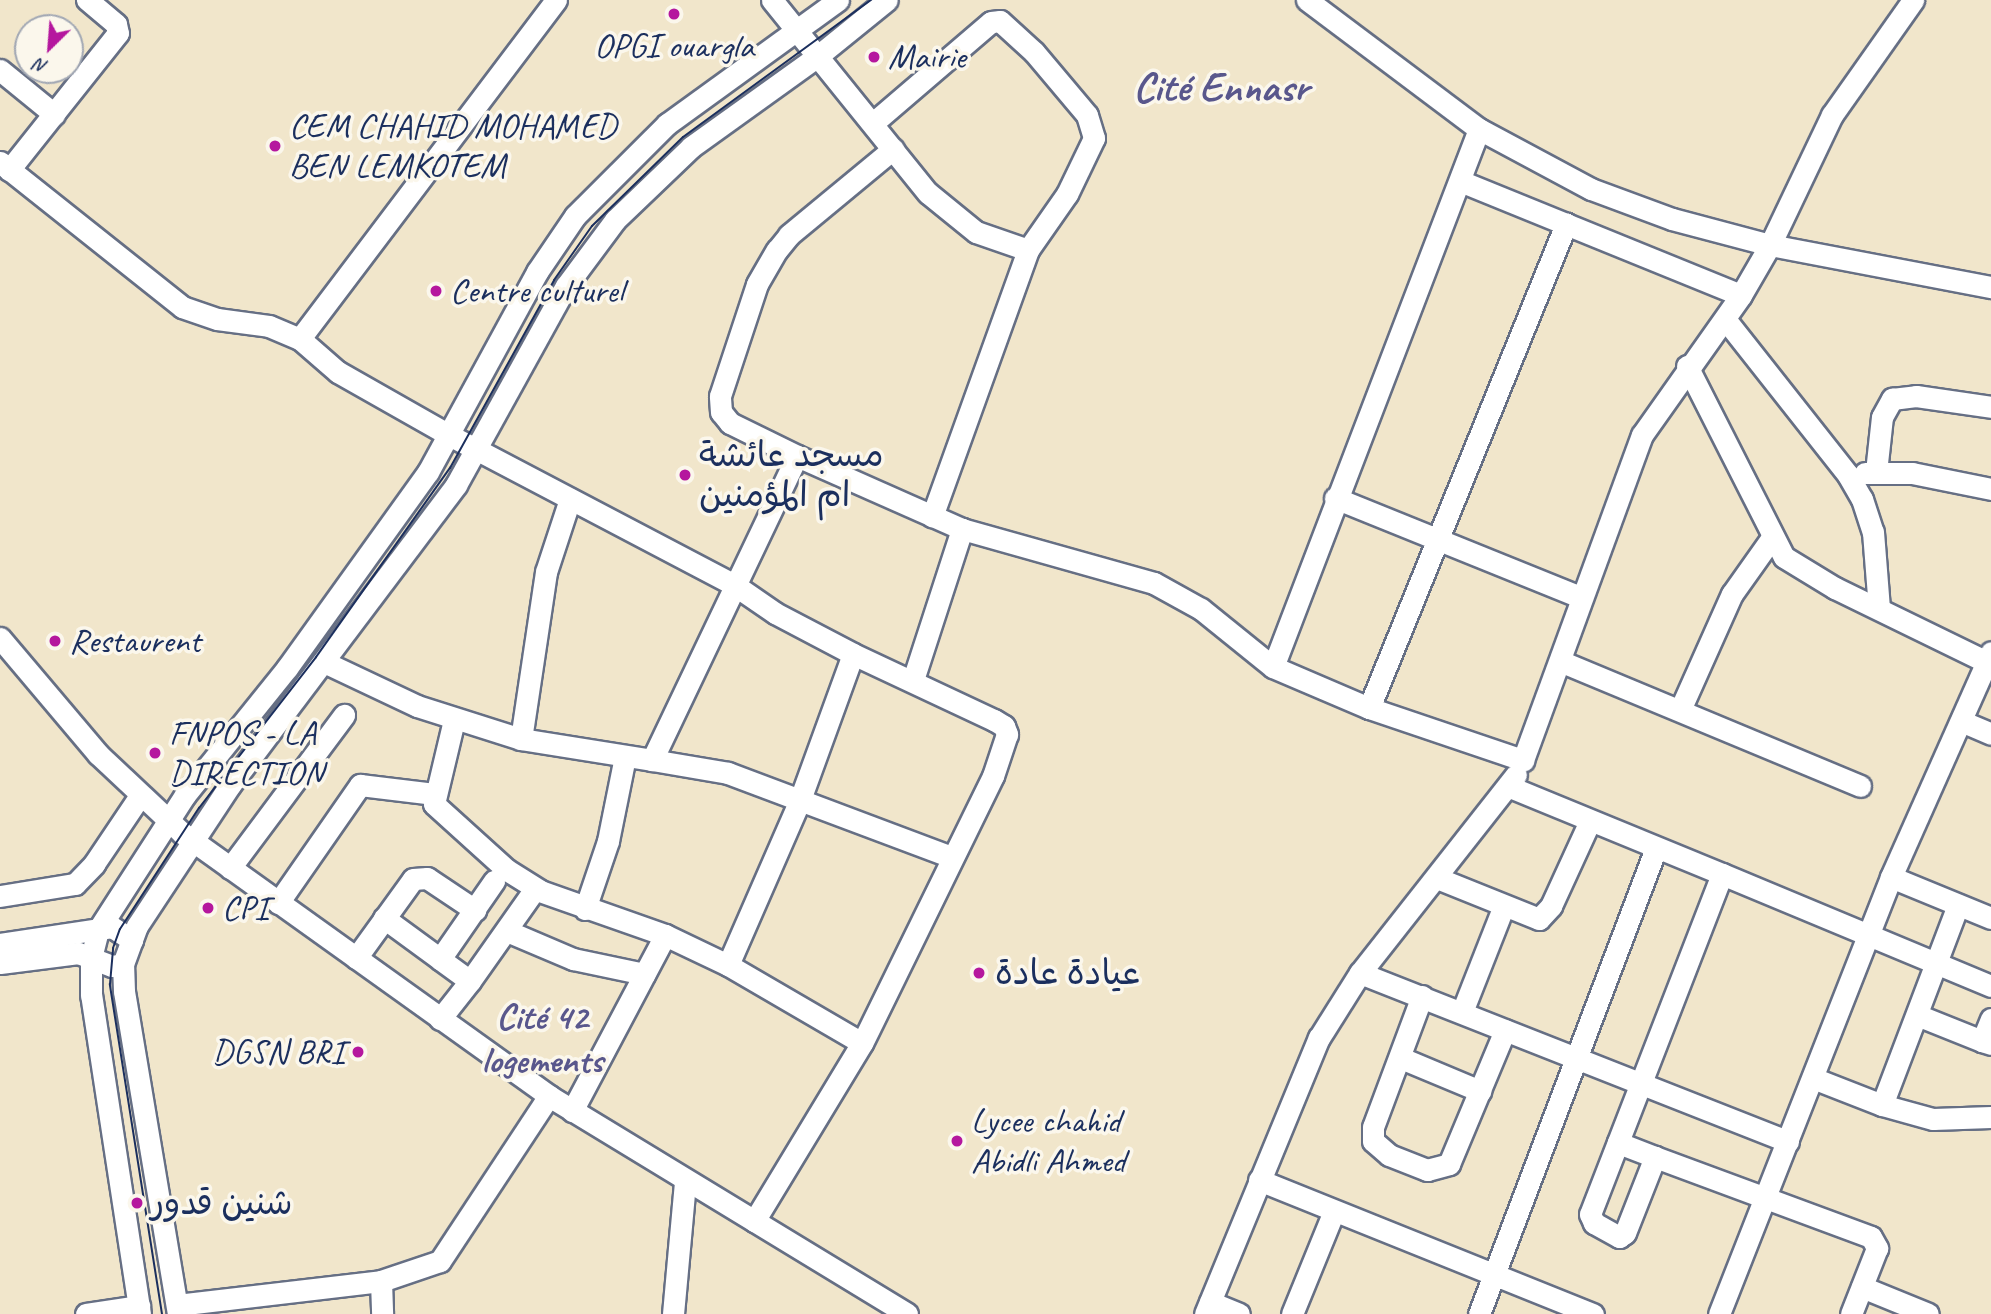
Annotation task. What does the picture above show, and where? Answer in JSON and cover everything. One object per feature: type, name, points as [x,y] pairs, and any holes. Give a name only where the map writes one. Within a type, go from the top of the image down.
[{"type":"street","points":[[87,0],[116,24],[118,33],[54,114],[5,166],[182,307],[216,319],[269,326],[300,339],[338,372],[449,435],[733,584],[775,613],[1006,729],[997,766],[862,1042],[754,1221]]},
{"type":"street","points":[[300,339],[556,0]]},
{"type":"street","points":[[772,0],[928,193],[962,223],[1003,244],[1028,250]]},
{"type":"street","points":[[86,1314],[140,1310],[91,995],[91,958],[98,930],[168,822],[287,668],[428,472],[537,272],[575,216],[667,124],[838,0]]},
{"type":"street","points":[[549,1097],[448,1254],[425,1269],[382,1281],[177,1310],[123,964],[132,940],[230,785],[324,663],[477,450],[565,286],[615,220],[691,147],[819,55],[887,0]]},
{"type":"street","points":[[1307,0],[1479,129],[1538,163],[1628,204],[1770,245],[1991,286]]},
{"type":"street","points":[[1239,1314],[1208,1308],[1306,1063],[1360,973],[1510,787],[1560,661],[1580,597],[1642,435],[1687,366],[1741,295],[1770,245],[1832,115],[1913,0]]},
{"type":"street","points":[[873,123],[991,23],[1008,25],[1087,116],[1094,138],[1067,194],[1028,250],[932,516]]},
{"type":"street","points":[[0,69],[54,114]]},
{"type":"street","points":[[1273,667],[1335,498],[1479,129]]},
{"type":"street","points":[[893,149],[789,234],[777,250],[757,284],[720,396],[721,412],[730,424],[962,529],[1019,548],[1154,583],[1201,609],[1273,667],[1369,708],[1522,760]]},
{"type":"street","points":[[1460,181],[1741,295]]},
{"type":"street","points":[[1369,708],[1566,224]]},
{"type":"street","points":[[1725,319],[1848,475],[1873,532],[1879,608]]},
{"type":"street","points":[[1687,366],[1771,539],[1790,561],[1879,608],[1990,659],[1892,877],[1719,1314]]},
{"type":"street","points":[[1876,472],[1882,417],[1892,399],[1916,396],[1991,407]]},
{"type":"street","points":[[652,760],[733,584],[797,456]]},
{"type":"street","points":[[1848,475],[1876,472],[1912,473],[1991,489]]},
{"type":"street","points":[[1335,498],[1580,597]]},
{"type":"street","points":[[520,739],[546,572],[570,499]]},
{"type":"street","points":[[913,680],[962,529]]},
{"type":"street","points":[[1680,710],[1732,594],[1771,539]]},
{"type":"street","points":[[0,638],[45,695],[139,797],[168,822],[549,1097],[685,1182],[907,1314]]},
{"type":"street","points":[[728,965],[800,800],[853,653]]},
{"type":"street","points":[[1560,661],[1860,786]]},
{"type":"street","points":[[324,663],[454,720],[520,739],[713,769],[952,857]]},
{"type":"street","points":[[230,868],[344,715]]},
{"type":"street","points":[[454,720],[434,794],[436,807],[507,870],[535,889],[585,909],[665,934],[728,965],[862,1042]]},
{"type":"street","points":[[1961,721],[1991,734]]},
{"type":"street","points":[[585,909],[608,841],[625,757]]},
{"type":"street","points":[[278,903],[358,787],[373,784],[434,794]]},
{"type":"street","points":[[1510,787],[1656,849],[1869,933],[1991,986]]},
{"type":"street","points":[[0,896],[75,884],[94,864],[139,797]]},
{"type":"street","points":[[1437,878],[1531,919],[1547,913],[1590,821]]},
{"type":"street","points":[[1479,1314],[1656,849]]},
{"type":"street","points":[[1654,1157],[1625,1233],[1616,1236],[1590,1217],[1722,874]]},
{"type":"street","points":[[356,958],[409,882],[418,877],[432,881],[475,910]]},
{"type":"street","points":[[1892,877],[1991,918]]},
{"type":"street","points":[[440,959],[494,881]]},
{"type":"street","points":[[440,1019],[535,889]]},
{"type":"street","points":[[1882,1105],[1958,905]]},
{"type":"street","points":[[1462,1012],[1503,908]]},
{"type":"street","points":[[384,918],[470,981]]},
{"type":"street","points":[[0,944],[120,929],[132,940]]},
{"type":"street","points":[[506,931],[573,959],[644,974]]},
{"type":"street","points":[[572,1111],[665,934]]},
{"type":"street","points":[[0,963],[78,953],[112,966],[123,964]]},
{"type":"street","points":[[1360,973],[1788,1142]]},
{"type":"street","points":[[1422,996],[1372,1134],[1376,1146],[1389,1155],[1427,1170],[1445,1167],[1504,1030]]},
{"type":"street","points":[[1917,1015],[1987,1042],[1991,1018]]},
{"type":"street","points":[[1401,1058],[1480,1091]]},
{"type":"street","points":[[1813,1078],[1882,1105],[1933,1119],[1991,1118]]},
{"type":"street","points":[[1618,1143],[1871,1237],[1877,1248],[1851,1314]]},
{"type":"street","points":[[1259,1180],[1593,1314]]},
{"type":"street","points":[[673,1314],[685,1182]]},
{"type":"street","points":[[1293,1314],[1334,1211]]},
{"type":"street","points":[[382,1281],[382,1314]]},
{"type":"street","points":[[1862,1287],[1928,1314]]},
{"type":"tram line","points":[[162,1314],[110,984],[113,948],[120,929],[199,808],[316,657],[450,468],[554,280],[592,226],[683,137],[871,0]]},
{"type":"place","name":"OPGI ouargla","points":[[674,14]]},
{"type":"place","name":"Mairie","points":[[874,57]]},
{"type":"place","name":"CEM CHAHID MOHAMED BEN LEMKOTEM","points":[[275,146]]},
{"type":"place","name":"Centre culturel","points":[[436,291]]},
{"type":"place","name":"مسجد عائشة ام المؤمنين","points":[[685,475]]},
{"type":"place","name":"Restaurent","points":[[55,641]]},
{"type":"place","name":"FNPOS - LA DIRECTION","points":[[155,753]]},
{"type":"place","name":"CPI","points":[[208,908]]},
{"type":"place","name":"عيادة عادة","points":[[979,973]]},
{"type":"place","name":"DGSN BRI","points":[[358,1052]]},
{"type":"place","name":"Lycee chahid Abidli Ahmed","points":[[957,1141]]},
{"type":"place","name":"شنين قدور","points":[[137,1203]]},
{"type":"district","name":"Cité Ennasr","points":[[1221,88]]},
{"type":"district","name":"Cité 42 logements","points":[[542,1040]]}]
